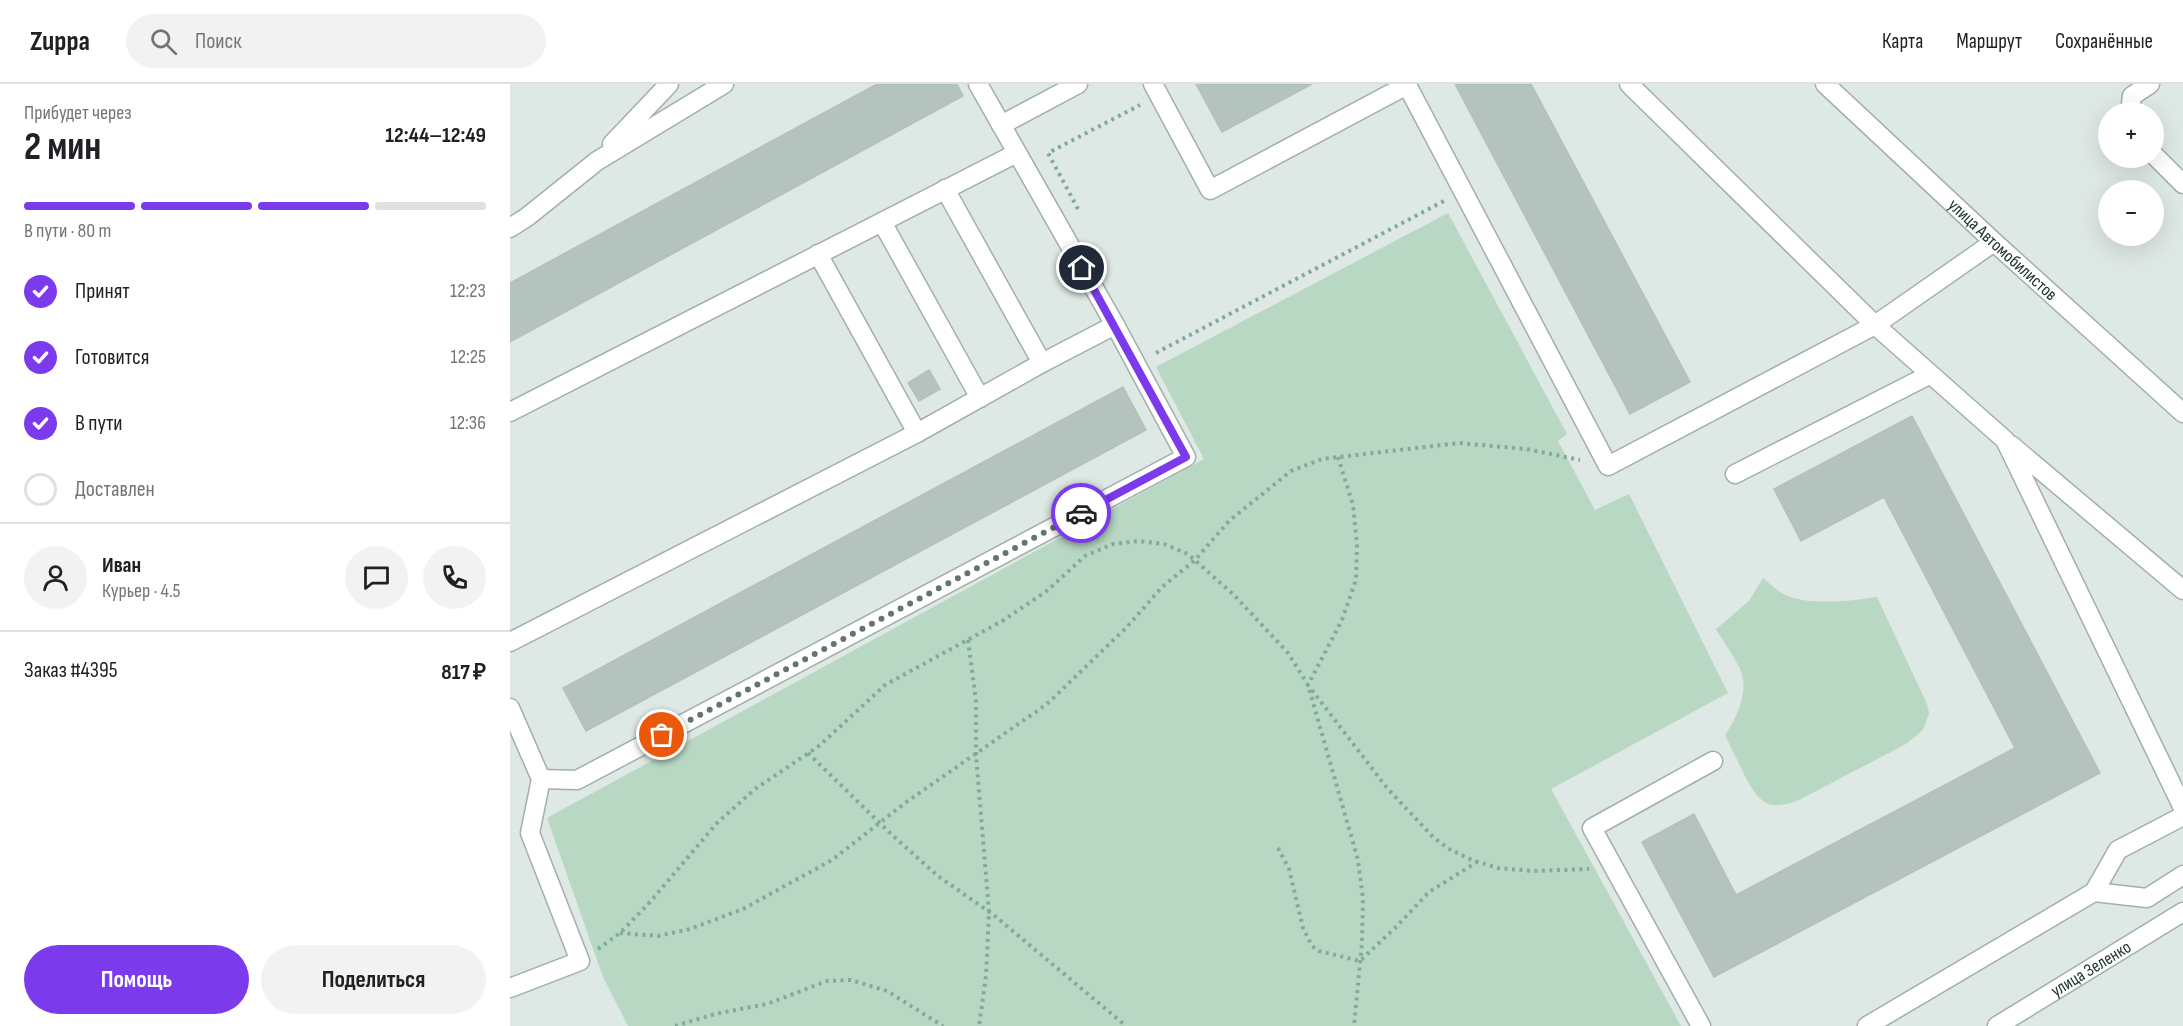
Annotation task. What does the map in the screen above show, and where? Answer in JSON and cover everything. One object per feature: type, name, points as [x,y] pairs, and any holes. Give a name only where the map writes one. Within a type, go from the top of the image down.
[{"type":"street","points":[[510,228],[527,217],[597,160],[669,84]]},
{"type":"street","points":[[597,160],[724,84]]},
{"type":"street","points":[[541,778],[578,780],[1186,457],[978,84]]},
{"type":"street","points":[[1001,124],[1078,84]]},
{"type":"street","points":[[1629,84],[1929,375],[2183,590]]},
{"type":"street","name":"улица Автомобилистов","points":[[1825,84],[1994,243],[2183,413]]},
{"type":"street","points":[[2131,102],[2132,96],[2150,84]]},
{"type":"street","points":[[1156,89],[1209,190],[1407,85],[1608,466],[1875,325],[1994,243]]},
{"type":"street","points":[[510,412],[1017,153]]},
{"type":"street","points":[[2164,166],[2183,184]]},
{"type":"street","points":[[945,189],[1042,363]]},
{"type":"street","points":[[882,222],[980,398]]},
{"type":"street","points":[[818,254],[917,433]]},
{"type":"street","points":[[510,642],[917,433],[1042,363],[1115,326]]},
{"type":"street","points":[[1735,474],[1929,375]]},
{"type":"street","points":[[2005,440],[2183,808]]},
{"type":"street","points":[[510,708],[541,778],[530,833],[580,961],[510,988]]},
{"type":"street","points":[[1701,1026],[1592,828],[1713,761]]},
{"type":"street","points":[[1867,1026],[2094,892],[2118,850],[2183,816]]},
{"type":"street","points":[[2094,892],[2147,898],[2183,875]]},
{"type":"street","name":"улица Зеленко","points":[[1997,1026],[2183,912]]},
{"type":"path","points":[[1082,216],[1048,153],[1156,89]]},
{"type":"path","points":[[1149,344],[1154,354],[1463,191]]},
{"type":"path","points":[[620,933],[658,936],[690,929],[743,909],[832,860],[904,803],[1047,704],[1127,627],[1162,587],[1195,561],[1229,521],[1291,471],[1322,459],[1459,443],[1526,449],[1608,466]]},
{"type":"path","points":[[1338,457],[1353,505],[1357,545],[1356,580],[1342,620],[1308,685],[1359,860],[1363,899],[1354,1026]]},
{"type":"path","points":[[580,961],[620,933],[650,902],[717,823],[755,789],[819,746],[885,685],[1004,620],[1048,590],[1085,556],[1113,544],[1139,541],[1164,544],[1188,554],[1234,595],[1288,653],[1308,685],[1387,788],[1433,837],[1449,849],[1498,868],[1534,871],[1614,867]]},
{"type":"path","points":[[968,640],[976,701],[976,755],[989,912],[986,976],[979,1026]]},
{"type":"path","points":[[808,753],[879,823],[938,876],[989,912],[1126,1026]]},
{"type":"path","points":[[1278,848],[1289,869],[1303,928],[1312,946],[1319,951],[1360,961]]},
{"type":"path","points":[[1360,961],[1429,892],[1478,862]]},
{"type":"path","points":[[675,1026],[715,1014],[767,1004],[827,981],[851,980],[887,991],[943,1026]]},
{"type":"green space","points":[[1448,213],[1567,434],[1558,441],[1595,510],[1629,494],[1728,693],[1551,789],[1681,1026],[628,1026],[603,977],[547,818],[1204,459],[1156,367]]},
{"type":"green space","points":[[1763,578],[1783,594],[1807,601],[1843,601],[1877,597],[1927,704],[1929,713],[1923,730],[1906,744],[1799,800],[1779,805],[1771,805],[1759,798],[1744,774],[1725,735],[1740,706],[1743,682],[1738,664],[1716,629],[1749,601]]},
{"type":"building","points":[[877,84],[957,84],[963,96],[510,342],[510,283]]},
{"type":"building","points":[[1196,84],[1312,84],[1222,132]]},
{"type":"building","points":[[1455,84],[1531,84],[1690,382],[1630,414]]},
{"type":"building","points":[[929,370],[940,389],[919,401],[908,383]]},
{"type":"building","points":[[1123,387],[1146,430],[586,731],[563,688]]},
{"type":"building","points":[[1912,416],[2100,773],[1714,977],[1642,842],[1694,814],[1736,895],[2015,748],[1884,497],[1801,541],[1774,489]]},
{"type":"way so far","points":[[662,735],[1081,513]]},
{"type":"route","points":[[1081,513],[1186,457],[1082,268]]}]
